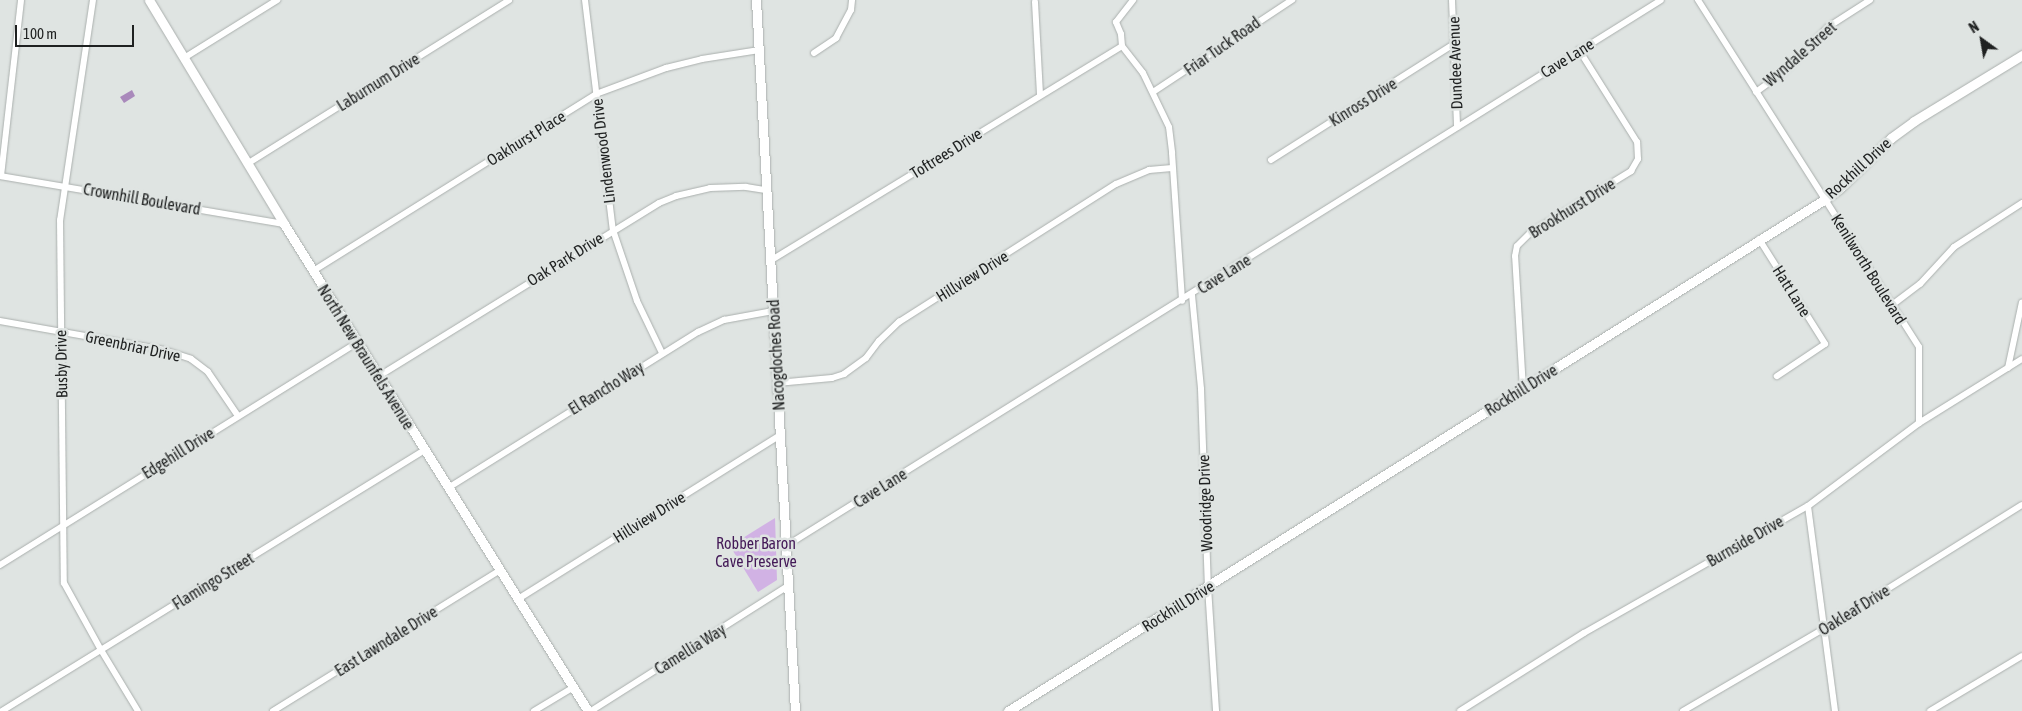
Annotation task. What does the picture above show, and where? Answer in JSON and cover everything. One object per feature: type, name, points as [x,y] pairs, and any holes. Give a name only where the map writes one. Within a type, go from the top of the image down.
[{"type":"street","points":[[0,176],[21,0]]},
{"type":"street","name":"Busby Drive","points":[[93,0],[60,220],[65,524],[64,583],[101,650],[138,711]]},
{"type":"street","name":"North New Braunfels Avenue","points":[[149,0],[357,343],[590,711]]},
{"type":"street","points":[[184,58],[277,0]]},
{"type":"street","name":"Laburnum Drive","points":[[247,164],[509,0]]},
{"type":"street","name":"Lindenwood Drive","points":[[585,0],[613,230],[637,301],[662,353]]},
{"type":"street","name":"Nacogdoches Road","points":[[756,0],[795,711]]},
{"type":"street","points":[[814,53],[830,44],[840,32],[851,10],[852,0]]},
{"type":"street","points":[[1133,0],[1117,18],[1116,22],[1121,34],[1122,46],[1135,60],[1153,92],[1168,127],[1172,153],[1182,301]]},
{"type":"street","name":"Friar Tuck Road","points":[[1153,92],[1292,0]]},
{"type":"street","name":"Dundee Avenue","points":[[1452,0],[1457,127]]},
{"type":"street","name":"Cave Lane","points":[[786,546],[1182,301],[1661,0]]},
{"type":"street","name":"Kenilworth Boulevard","points":[[1698,0],[1918,347],[1919,423]]},
{"type":"street","name":"Wyndale Street","points":[[1756,92],[1786,71],[1828,27],[1870,0]]},
{"type":"street","points":[[1035,2],[1040,95]]},
{"type":"street","name":"Kinross Drive","points":[[1271,160],[1454,44]]},
{"type":"street","name":"Toftrees Drive","points":[[770,261],[1122,46]]},
{"type":"street","name":"Oakhurst Place","points":[[314,271],[596,94],[666,68],[702,59],[758,50]]},
{"type":"street","name":"Brookhurst Drive","points":[[1523,389],[1515,256],[1517,246],[1530,233],[1631,170],[1635,165],[1639,152],[1637,142],[1626,122],[1579,50]]},
{"type":"street","name":"Rockhill Drive","points":[[1008,711],[1825,199],[1839,189],[1891,138],[1914,121],[2022,55]]},
{"type":"street","name":"Hillview Drive","points":[[777,383],[832,378],[844,374],[866,358],[879,341],[899,322],[1116,184],[1149,170],[1172,168]]},
{"type":"street","name":"Crownhill Boulevard","points":[[0,176],[284,224]]},
{"type":"street","name":"Oak Park Drive","points":[[379,376],[659,203],[693,191],[728,187],[766,190]]},
{"type":"street","points":[[1892,305],[1920,284],[1954,247],[2022,203]]},
{"type":"street","name":"Hatt Lane","points":[[1759,239],[1825,344],[1777,376]]},
{"type":"street","name":"Woodridge Drive","points":[[1192,294],[1201,389],[1208,587],[1216,711]]},
{"type":"street","points":[[2008,368],[2022,302]]},
{"type":"street","name":"El Rancho Way","points":[[448,488],[698,332],[724,320],[773,311]]},
{"type":"street","name":"Greenbriar Drive","points":[[0,321],[164,350],[191,359],[208,372],[238,416]]},
{"type":"street","name":"Edgehill Drive","points":[[0,565],[357,343]]},
{"type":"street","name":"Burnside Drive","points":[[1460,711],[1584,633],[1808,506],[1919,423],[2022,359]]},
{"type":"street","name":"Hillview Drive","points":[[518,598],[780,435]]},
{"type":"street","name":"Flamingo Street","points":[[2,711],[424,450]]},
{"type":"street","name":"Oakleaf Drive","points":[[1683,711],[1825,628],[2022,505]]},
{"type":"street","points":[[1808,506],[1835,711]]},
{"type":"street","name":"East Lawndale Drive","points":[[273,711],[500,570]]},
{"type":"street","name":"Camellia Way","points":[[590,711],[788,586]]},
{"type":"street","points":[[1930,711],[2022,656]]},
{"type":"street","points":[[534,711],[574,687]]},
{"type":"green space","name":"Robber Baron Cave Preserve","points":[[775,518],[777,580],[758,592],[730,546]]},
{"type":"shaded area","points":[[132,90],[135,96],[124,103],[120,97]]}]
